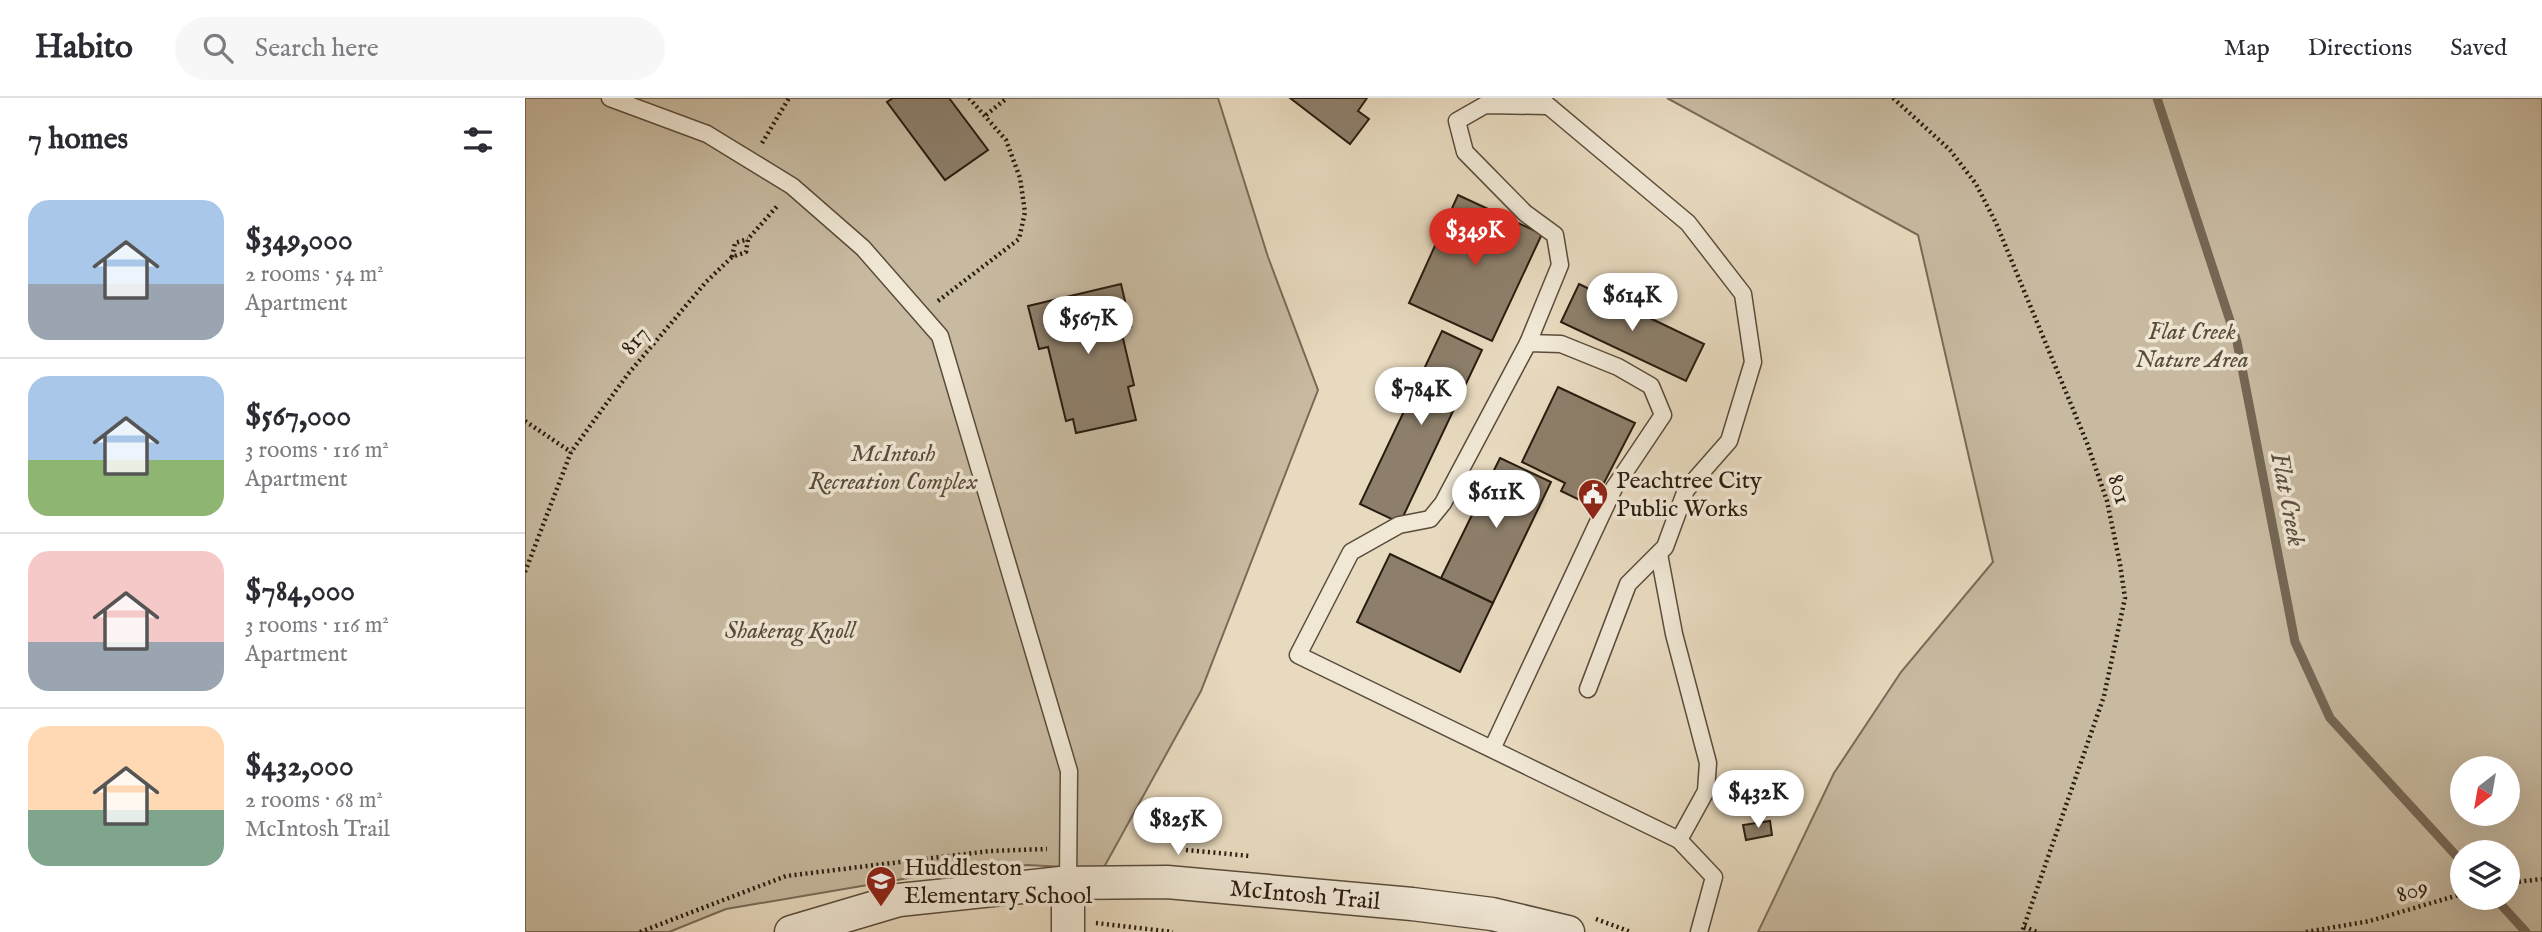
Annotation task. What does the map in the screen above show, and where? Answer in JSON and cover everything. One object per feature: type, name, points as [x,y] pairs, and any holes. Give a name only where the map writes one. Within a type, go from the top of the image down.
[{"type":"street","name":"McIntosh Trail","points":[[791,932],[899,900],[1069,883],[1167,882],[1412,904],[1492,914],[1568,932]]},
{"type":"street","points":[[1069,883],[1069,926]]},
{"type":"lane","points":[[610,98],[707,134],[752,159],[792,186],[863,248],[940,336],[1069,771],[1069,883]]},
{"type":"lane","points":[[1588,689],[1628,584],[1665,547],[1686,490],[1729,441],[1753,362],[1743,294],[1688,223],[1544,102],[1485,105],[1457,121],[1465,152],[1525,213],[1555,235],[1560,265],[1528,343],[1443,503],[1430,519],[1399,525],[1351,552],[1298,655],[1679,840],[1714,877],[1699,932]]},
{"type":"lane","points":[[1492,749],[1613,488],[1663,415],[1651,386],[1618,367],[1560,345],[1528,343]]},
{"type":"lane","points":[[1659,554],[1674,634],[1708,763],[1706,791],[1679,840]]},
{"type":"path","points":[[752,159],[789,98]]},
{"type":"path","points":[[920,313],[961,286],[1019,239],[1025,212],[1020,178],[1006,140],[969,98]]},
{"type":"path","points":[[986,115],[1007,98]]},
{"type":"path","name":"801","points":[[1893,98],[1950,150],[1976,184],[1996,223],[2087,443],[2107,501],[2120,564],[2125,598],[2104,696],[2023,930]]},
{"type":"path","name":"817","points":[[732,257],[735,243],[748,239],[792,186]]},
{"type":"path","name":"817","points":[[525,572],[571,452],[628,374],[706,282],[732,257],[747,253],[748,239]]},
{"type":"path","points":[[525,421],[571,452]]},
{"type":"path","points":[[2520,882],[2542,879]]},
{"type":"path","name":"809","points":[[2306,932],[2370,921],[2450,897]]},
{"type":"path","points":[[1069,926],[1173,932]]},
{"type":"path","points":[[2023,930],[2037,932]]},
{"type":"green space","name":"McIntosh Recreation Complex","points":[[525,98],[1218,98],[1268,257],[1318,390],[1201,691],[1103,869],[1027,865],[944,872],[726,909],[669,932],[525,932]]},
{"type":"green space","name":"Flat Creek Nature Area","points":[[1667,98],[2542,98],[2542,932],[1758,932],[1834,773],[1901,672],[1993,562],[1918,235]]},
{"type":"building","points":[[893,98],[949,98],[988,150],[945,180],[887,102]]},
{"type":"building","points":[[1290,98],[1367,98],[1358,111],[1369,119],[1350,144]]},
{"type":"building","points":[[1458,195],[1542,234],[1492,341],[1409,303]]},
{"type":"building","points":[[1121,284],[1131,327],[1121,330],[1134,385],[1128,387],[1136,420],[1076,433],[1073,419],[1066,421],[1048,347],[1039,349],[1028,306]]},
{"type":"building","points":[[1579,284],[1704,344],[1686,381],[1561,322]]},
{"type":"building","points":[[1442,331],[1482,350],[1400,523],[1360,504]]},
{"type":"building","points":[[1558,387],[1635,423],[1592,506],[1561,491],[1565,483],[1522,462]]},
{"type":"building","points":[[1500,458],[1551,482],[1493,603],[1441,578]]},
{"type":"building","points":[[1390,554],[1493,603],[1460,672],[1357,622]]},
{"type":"building","points":[[1770,821],[1772,835],[1746,840],[1743,825]]},
{"type":"waterway","name":"Flat Creek","points":[[2157,98],[2237,342],[2295,642],[2330,718],[2450,849]]},
{"type":"waterway","name":"Flat Creek","points":[[2506,910],[2526,932]]},
{"type":"place","name":"Peachtree City Public Works","points":[[1593,521]]},
{"type":"place","name":"Huddleston Elementary School","points":[[881,908]]},
{"type":"park label","name":"Shakerag Knoll","points":[[790,630]]}]
